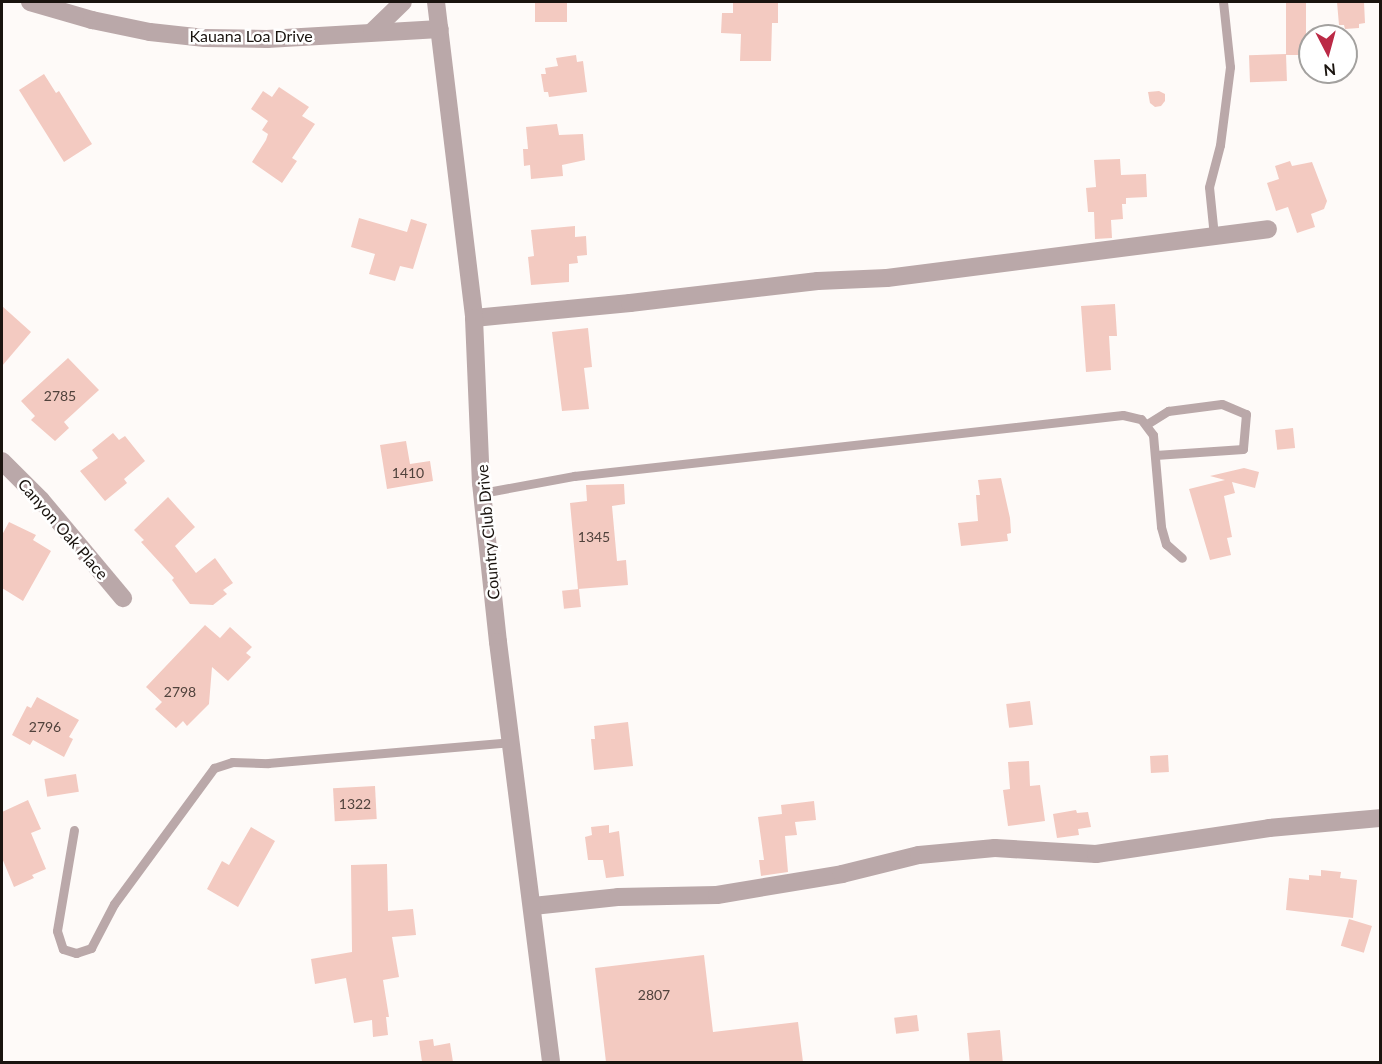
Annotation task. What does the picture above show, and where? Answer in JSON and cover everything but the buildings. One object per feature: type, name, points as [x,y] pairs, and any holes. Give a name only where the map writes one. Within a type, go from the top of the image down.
[{"type":"street","name":"Kauana Loa Drive","points":[[30,2],[92,20],[150,32],[205,38],[267,39],[440,28]]},
{"type":"street","points":[[372,32],[403,2]]},
{"type":"street","name":"Country Club Drive","points":[[436,2],[474,318],[482,493],[551,1062]]},
{"type":"street","points":[[474,318],[818,281],[888,278],[1268,229]]},
{"type":"street","name":"Canyon Oak Place","points":[[2,461],[42,500],[123,598]]},
{"type":"street","points":[[533,906],[618,897],[717,895],[842,874],[919,855],[995,848],[1096,854],[1269,828],[1380,818]]},
{"type":"lane","points":[[1214,236],[1209,187],[1220,145],[1230,68],[1223,2]]},
{"type":"lane","points":[[1147,424],[1168,411],[1222,404],[1245,414],[1243,449],[1155,455]]},
{"type":"lane","points":[[482,493],[574,476],[1123,415],[1141,418],[1153,435],[1161,527],[1166,544],[1182,558]]},
{"type":"lane","points":[[74,830],[57,931],[63,949],[76,953],[91,948],[114,904],[214,768],[232,762],[268,763],[511,742]]}]
